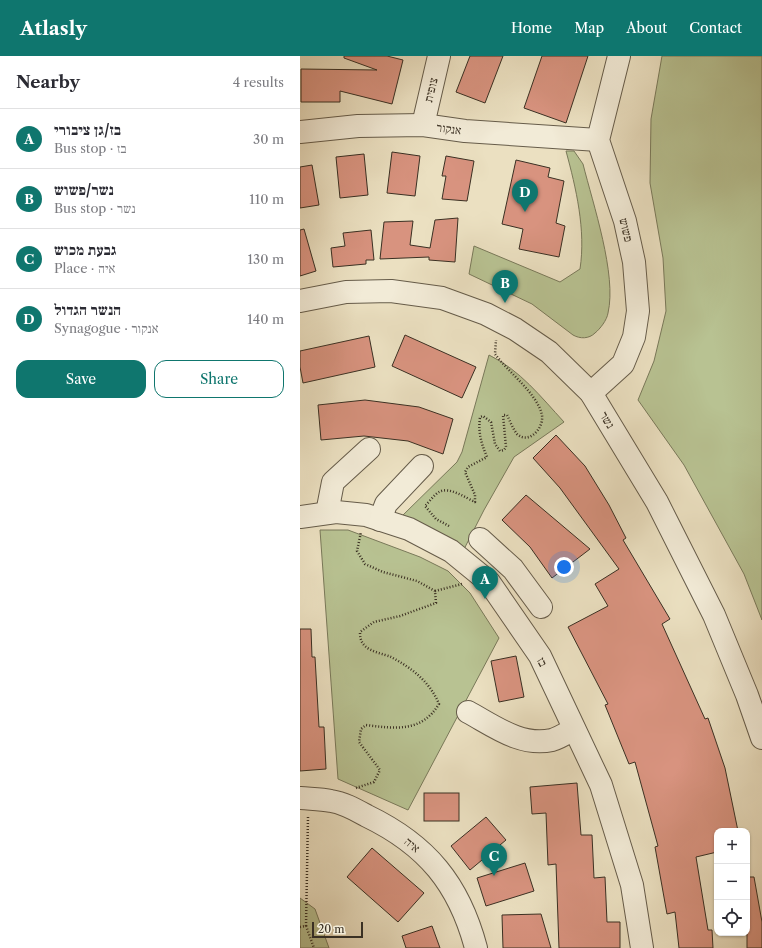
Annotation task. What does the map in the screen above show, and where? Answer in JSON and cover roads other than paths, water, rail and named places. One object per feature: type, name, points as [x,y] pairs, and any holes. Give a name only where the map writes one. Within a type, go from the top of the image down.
[{"type":"street","name":"צופית","points":[[423,125],[439,56]]},
{"type":"street","points":[[598,140],[619,56]]},
{"type":"street","name":"אנקור","points":[[300,132],[358,126],[423,125],[465,131],[598,140]]},
{"type":"street","name":"פשוש","points":[[591,393],[623,364],[634,337],[638,311],[634,262],[625,221],[598,140]]},
{"type":"street","name":"נשר","points":[[300,301],[346,292],[391,291],[442,298],[486,314],[500,321],[549,352],[591,393],[657,502],[714,616],[747,695],[762,738]]},
{"type":"street","points":[[327,514],[333,482],[369,449]]},
{"type":"street","points":[[373,518],[422,466]]},
{"type":"street","name":"בז","points":[[300,517],[336,512],[373,518],[409,529],[451,551],[489,582],[540,656],[600,785],[632,885],[642,948]]},
{"type":"street","points":[[480,539],[513,569],[536,600],[508,609]]},
{"type":"street","points":[[468,712],[518,739],[534,742],[552,739],[574,729]]},
{"type":"street","name":"איה","points":[[304,799],[331,800],[347,806],[384,823],[408,840],[434,863],[457,896],[471,927],[476,948]]},
{"type":"place","name":"הנשר הגדול","points":[[525,212]]},
{"type":"place","name":"נשר/פשוש","points":[[505,303]]},
{"type":"place","name":"בז/גן ציבורי","points":[[485,599]]},
{"type":"place","name":"גבעת מכוש","points":[[494,876]]}]
